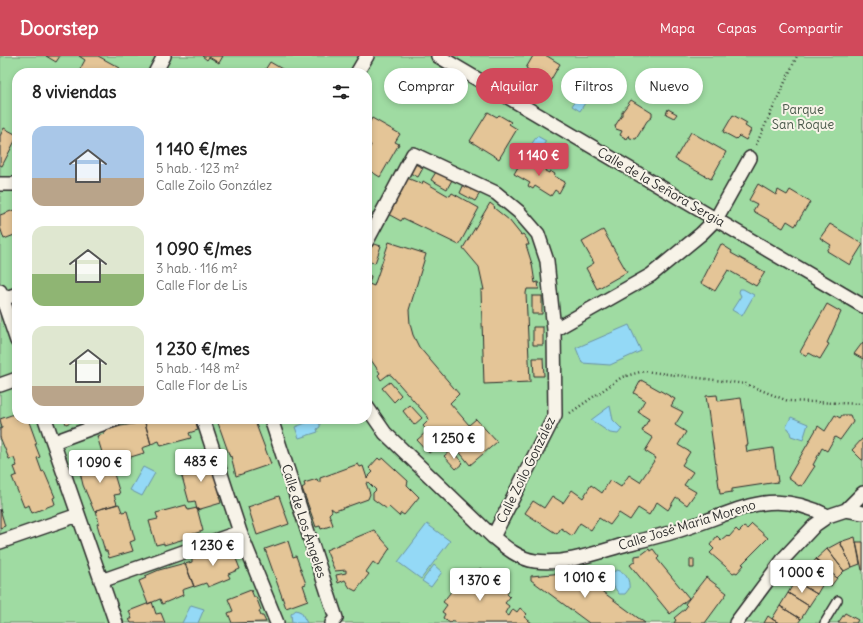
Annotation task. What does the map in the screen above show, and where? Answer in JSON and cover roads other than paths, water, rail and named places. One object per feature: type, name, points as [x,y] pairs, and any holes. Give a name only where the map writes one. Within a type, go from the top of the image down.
[{"type":"street","points":[[158,68],[164,56]]},
{"type":"street","points":[[360,68],[367,56]]},
{"type":"street","name":"Calle de la Señora Sergia","points":[[438,56],[863,306]]},
{"type":"street","name":"Calle Zoilo González","points":[[372,232],[413,154],[496,193],[519,212],[538,234],[547,261],[554,330],[555,415],[493,537]]},
{"type":"street","points":[[554,330],[651,275],[716,219],[750,158]]},
{"type":"street","points":[[0,184],[12,184]]},
{"type":"street","points":[[12,294],[1,295],[12,327]]},
{"type":"street","points":[[0,385],[12,381]]},
{"type":"street","name":"Calle José María Moreno","points":[[372,414],[385,432],[493,537],[511,552],[534,561],[569,560],[689,528],[757,503],[786,503],[813,508],[828,516]]},
{"type":"street","points":[[47,424],[116,623]]},
{"type":"street","points":[[54,442],[103,424]]},
{"type":"street","points":[[205,424],[240,532],[278,623]]},
{"type":"street","name":"Calle de Los Ángeles","points":[[273,424],[336,618],[332,623]]},
{"type":"street","points":[[736,623],[785,557],[815,525],[828,516],[846,510],[863,492]]},
{"type":"street","points":[[846,510],[863,513]]},
{"type":"street","points":[[0,542],[78,515]]},
{"type":"street","points":[[102,581],[240,532]]},
{"type":"lane","points":[[824,623],[838,600]]},
{"type":"water","points":[[573,104],[584,104],[580,111],[572,106]]},
{"type":"water","points":[[537,136],[546,141],[536,156],[527,151]]},
{"type":"water","points":[[740,289],[754,295],[742,316],[732,310],[741,296],[739,292]]},
{"type":"water","points":[[629,325],[641,351],[610,365],[582,363],[576,348]]},
{"type":"water","points":[[610,406],[613,420],[622,429],[618,434],[610,433],[591,420]]},
{"type":"water","points":[[791,417],[808,424],[803,440],[791,436],[789,429],[786,427]]},
{"type":"water","points":[[303,424],[320,424],[320,427],[317,429],[318,432],[299,438],[295,427]]},
{"type":"water","points":[[143,467],[155,473],[142,496],[130,490]]},
{"type":"water","points":[[427,524],[450,541],[421,579],[398,562]]},
{"type":"water","points":[[434,565],[442,572],[431,587],[422,581]]},
{"type":"water","points":[[617,570],[625,575],[629,583],[629,589],[625,594],[619,594],[609,580],[611,573]]},
{"type":"water","points":[[191,605],[204,609],[198,623],[182,623]]},
{"type":"water","points":[[296,610],[301,612],[307,623],[292,623],[291,614]]},
{"type":"park label","name":"Parque San Roque","points":[[803,116]]}]
